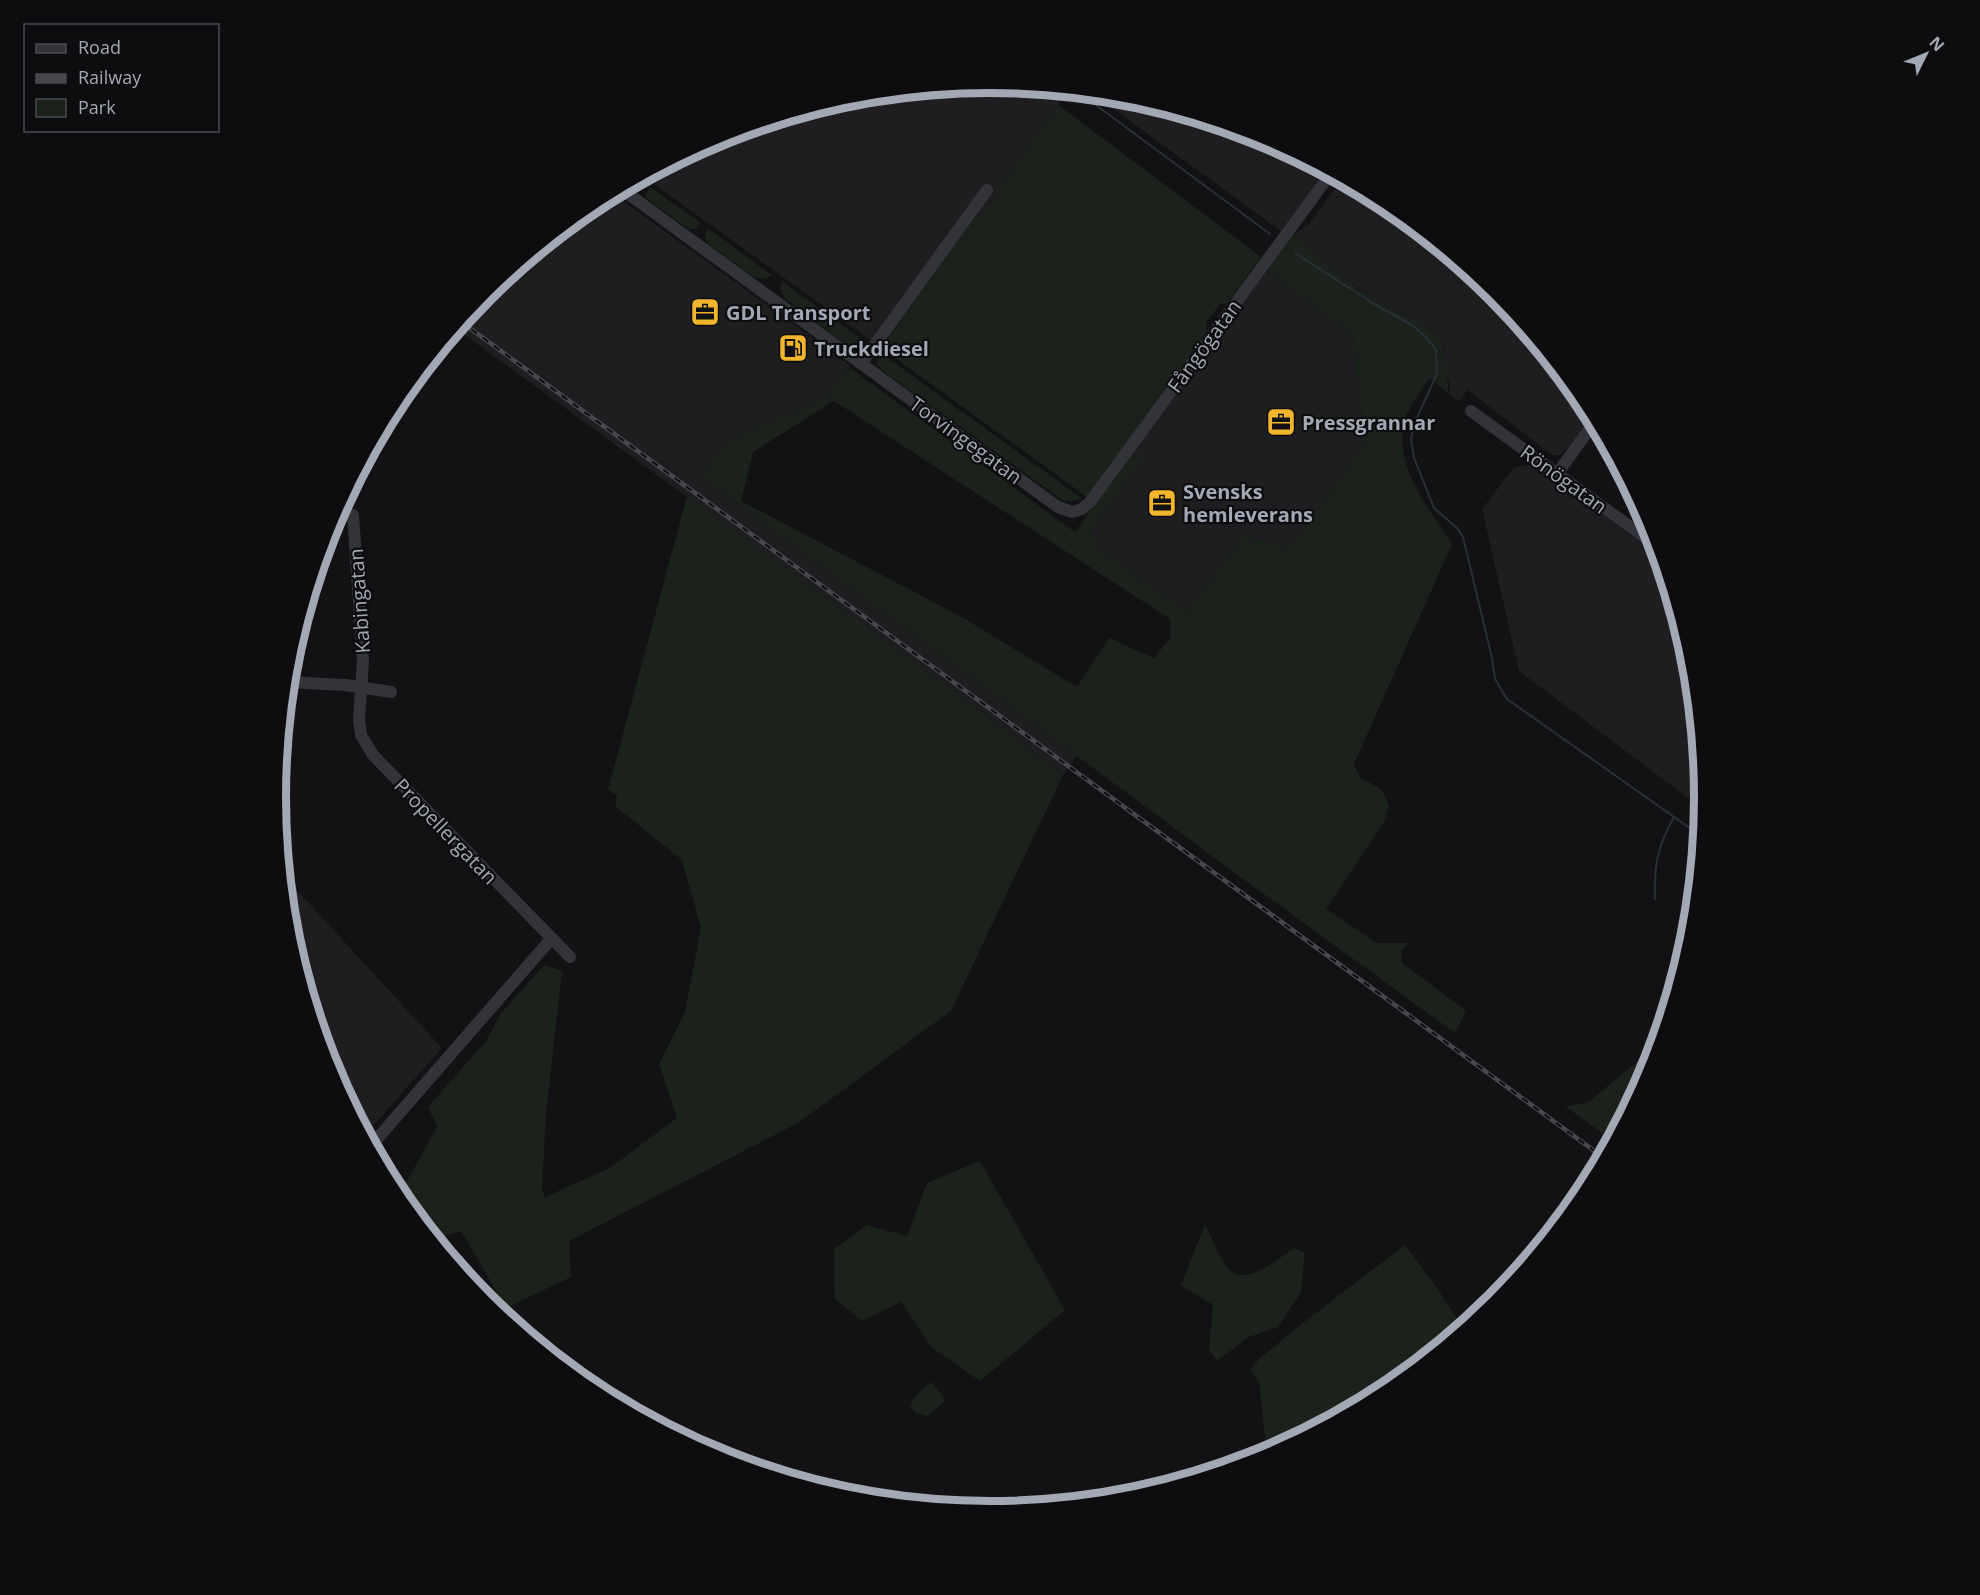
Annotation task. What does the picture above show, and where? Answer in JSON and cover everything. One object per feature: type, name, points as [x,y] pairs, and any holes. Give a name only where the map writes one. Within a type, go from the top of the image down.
[{"type":"street","name":"Fångögatan","points":[[1072,512],[1082,509],[1090,502],[1327,179]]},
{"type":"street","points":[[861,364],[987,190]]},
{"type":"street","name":"Torvingegatan","points":[[628,194],[1058,507],[1072,512]]},
{"type":"street","name":"Rönögatan","points":[[1471,411],[1645,538]]},
{"type":"street","points":[[1557,474],[1590,428]]},
{"type":"street","name":"Kabingatan","points":[[353,515],[363,661],[361,687]]},
{"type":"street","points":[[296,683],[361,687],[391,692]]},
{"type":"street","name":"Propellergatan","points":[[361,687],[359,710],[361,735],[373,755],[570,957]]},
{"type":"street","points":[[375,1141],[551,939]]},
{"type":"shaded area","points":[[990,93],[1061,97],[1058,105],[999,188],[1000,192],[985,212],[972,220],[881,348],[650,181],[720,147],[764,130],[853,107],[898,99],[944,95]]},
{"type":"shaded area","points":[[1105,103],[1172,117],[1216,130],[1260,147],[1321,176],[1281,231]]},
{"type":"shaded area","points":[[1338,185],[1381,212],[1455,268],[1520,333],[1576,406],[1586,423],[1567,449],[1559,455],[1552,455],[1468,390],[1459,401],[1448,393],[1450,386],[1445,368],[1444,349],[1436,337],[1412,317],[1376,300],[1335,271],[1293,235],[1308,225]]},
{"type":"shaded area","points":[[620,199],[851,366],[842,374],[826,397],[728,441],[701,476],[1077,756],[1063,775],[974,706],[461,332],[525,268],[561,239]]},
{"type":"shaded area","points":[[1267,271],[1352,334],[1365,443],[1290,548],[1243,536],[1187,612],[1099,549],[1093,539],[1092,530],[1146,453],[1131,455]]},
{"type":"shaded area","points":[[1534,464],[1649,549],[1670,615],[1681,660],[1693,751],[1694,802],[1519,671],[1482,509],[1514,467]]},
{"type":"shaded area","points":[[291,884],[442,1048],[369,1130],[339,1067],[323,1024],[299,935]]},
{"type":"green space","points":[[1058,105],[1261,257],[1227,304],[1220,304],[1206,323],[1207,331],[1087,497],[881,348],[972,220],[985,212],[1000,192],[999,188]]},
{"type":"green space","points":[[650,187],[701,223],[690,230],[646,198]]},
{"type":"green space","points":[[708,228],[772,275],[764,279],[754,277],[707,243],[705,235]]},
{"type":"green space","points":[[1293,235],[1355,285],[1377,300],[1422,324],[1437,339],[1444,351],[1448,393],[1429,378],[1407,414],[1403,431],[1403,448],[1414,483],[1452,544],[1354,764],[1360,777],[1382,790],[1389,805],[1384,823],[1326,909],[1377,943],[1408,943],[1401,952],[1402,963],[1466,1011],[1455,1033],[1206,852],[701,476],[728,441],[826,397],[842,374],[850,368],[1075,532],[1131,455],[1147,452],[1092,530],[1093,539],[1099,549],[1187,612],[1243,536],[1290,548],[1365,443],[1352,334],[1267,271]],"holes":[[[834,401],[1170,619],[1171,637],[1154,658],[1109,638],[1077,687],[960,616],[741,501],[753,452]]]},
{"type":"green space","points":[[782,281],[868,344],[858,348],[848,346],[784,298],[780,289]]},
{"type":"green space","points":[[878,351],[1083,499],[1062,500],[883,371],[877,363]]},
{"type":"green space","points":[[687,496],[974,706],[1063,775],[951,1011],[798,1123],[569,1241],[571,1277],[506,1308],[461,1231],[440,1237],[403,1188],[437,1127],[428,1107],[486,1041],[501,1013],[544,965],[562,971],[546,1114],[542,1190],[545,1197],[610,1168],[677,1118],[659,1064],[685,1012],[701,928],[682,860],[615,806],[617,795],[608,790]]},
{"type":"green space","points":[[1645,1055],[1607,1137],[1565,1106],[1587,1103]]},
{"type":"green space","points":[[980,1161],[1065,1310],[980,1381],[931,1347],[901,1302],[862,1321],[835,1299],[834,1249],[867,1225],[907,1236],[927,1183]]},
{"type":"green space","points":[[1205,1224],[1221,1257],[1234,1273],[1251,1274],[1261,1270],[1294,1248],[1305,1253],[1301,1292],[1278,1327],[1249,1337],[1217,1361],[1209,1350],[1213,1305],[1181,1285]]},
{"type":"green space","points":[[1405,1245],[1460,1323],[1419,1356],[1342,1408],[1266,1445],[1259,1382],[1250,1370],[1259,1359]]},
{"type":"green space","points":[[931,1382],[946,1400],[927,1416],[915,1412],[910,1406],[916,1395]]},
{"type":"waterway","points":[[1090,100],[1270,234]]},
{"type":"waterway","points":[[1295,253],[1374,304],[1412,325],[1427,338],[1436,350],[1437,374],[1414,424],[1411,439],[1414,458],[1434,508],[1457,528],[1463,537],[1495,679],[1507,699],[1693,831]]},
{"type":"waterway","points":[[1655,899],[1658,856],[1674,817]]},
{"type":"railway","points":[[467,326],[1598,1153]]},
{"type":"place","name":"GDL Transport","points":[[705,312]]},
{"type":"place","name":"Truckdiesel","points":[[793,348]]},
{"type":"place","name":"Pressgrannar","points":[[1281,422]]},
{"type":"place","name":"Svensks hemleverans","points":[[1162,503]]}]
